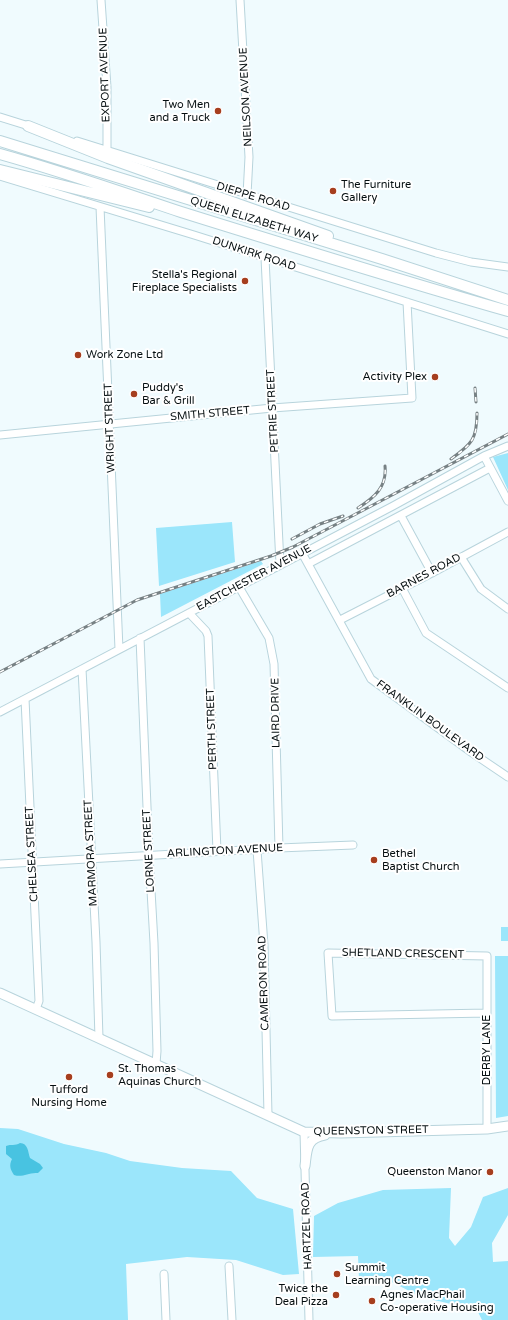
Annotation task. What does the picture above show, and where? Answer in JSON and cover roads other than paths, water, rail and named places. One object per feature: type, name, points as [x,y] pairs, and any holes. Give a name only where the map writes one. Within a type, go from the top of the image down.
[{"type":"highway","points":[[28,126],[108,158],[324,234],[382,259]]},
{"type":"highway","name":"QUEEN ELIZABETH WAY","points":[[0,141],[382,259],[508,300]]},
{"type":"highway","name":"QUEEN ELIZABETH WAY","points":[[0,154],[44,166],[180,211],[417,285],[508,311]]},
{"type":"highway","points":[[0,170],[152,208],[180,211]]},
{"type":"main road","name":"QUEENSTON STREET","points":[[0,993],[304,1132],[341,1133],[487,1129],[508,1126]]},
{"type":"main road","points":[[304,1166],[308,1148],[313,1140],[320,1136],[341,1133]]},
{"type":"street","name":"EXPORT AVENUE","points":[[101,0],[107,87],[107,150]]},
{"type":"street","name":"NEILSON AVENUE","points":[[240,0],[249,157],[247,195]]},
{"type":"street","name":"DIEPPE ROAD","points":[[0,117],[436,253],[476,263],[508,267]]},
{"type":"street","name":"DUNKIRK ROAD","points":[[0,176],[508,334]]},
{"type":"street","name":"WRIGHT STREET","points":[[100,207],[119,649]]},
{"type":"street","name":"PETRIE STREET","points":[[266,258],[280,564]]},
{"type":"street","name":"SMITH STREET","points":[[0,435],[272,408],[412,398],[407,302]]},
{"type":"street","name":"EASTCHESTER AVENUE","points":[[0,712],[393,506],[484,456],[508,446]]},
{"type":"street","points":[[484,456],[508,501]]},
{"type":"street","name":"EASTCHESTER AVENUE","points":[[308,564],[490,468]]},
{"type":"street","points":[[393,506],[432,573]]},
{"type":"street","name":"BARNES ROAD","points":[[340,620],[508,532]]},
{"type":"street","name":"FRANKLIN BOULEVARD","points":[[302,553],[372,679],[471,752],[508,777]]},
{"type":"street","points":[[461,557],[481,589],[508,609]]},
{"type":"street","name":"LAIRD DRIVE","points":[[238,587],[269,638],[274,664],[279,848]]},
{"type":"street","points":[[402,588],[426,633],[508,688]]},
{"type":"street","name":"PERTH STREET","points":[[189,613],[206,631],[208,636],[217,851]]},
{"type":"street","name":"LORNE STREET","points":[[140,638],[154,943],[157,1051],[156,1064]]},
{"type":"street","name":"MARMORA STREET","points":[[82,669],[99,1038]]},
{"type":"street","name":"CHELSEA STREET","points":[[25,699],[39,1001],[36,1009]]},
{"type":"street","name":"ARLINGTON AVENUE","points":[[0,864],[217,851],[353,845]]},
{"type":"street","name":"CAMERON ROAD","points":[[257,850],[264,945],[268,1115]]},
{"type":"street","name":"SHETLAND CRESCENT","points":[[486,1013],[332,1016],[328,953],[487,956],[487,971]]},
{"type":"street","name":"DERBY LANE","points":[[487,971],[487,1129]]},
{"type":"street","name":"HARTZEL ROAD","points":[[304,1132],[309,1320]]},
{"type":"street","points":[[229,1266],[232,1320]]},
{"type":"street","points":[[164,1274],[166,1320]]},
{"type":"railway","points":[[475,388],[476,402]]},
{"type":"railway","points":[[451,459],[464,449],[472,440],[476,429],[477,413]]},
{"type":"railway","points":[[0,672],[137,600],[271,556],[293,547],[508,434]]},
{"type":"railway","points":[[358,508],[370,500],[379,491],[384,480],[385,466]]},
{"type":"railway","points":[[292,539],[320,524],[343,516]]},
{"type":"place","name":"Two Men and a Truck","points":[[218,111]]},
{"type":"place","name":"The Furniture Gallery","points":[[333,191]]},
{"type":"place","name":"Stella's Regional Fireplace Specialists","points":[[245,281]]},
{"type":"place","name":"Work Zone Ltd","points":[[78,355]]},
{"type":"place","name":"Activity Plex","points":[[435,377]]},
{"type":"place","name":"Puddy's Bar & Grill","points":[[134,394]]},
{"type":"place","name":"Bethel Baptist Church","points":[[374,860]]},
{"type":"place","name":"St. Thomas Aquinas Church","points":[[110,1075]]},
{"type":"place","name":"Tufford Nursing Home","points":[[69,1077]]},
{"type":"place","name":"Queenston Manor","points":[[490,1172]]},
{"type":"place","name":"Summit Learning Centre","points":[[337,1274]]},
{"type":"place","name":"Twice the Deal Pizza","points":[[336,1295]]},
{"type":"place","name":"Agnes MacPhail Co-operative Housing","points":[[372,1301]]}]
